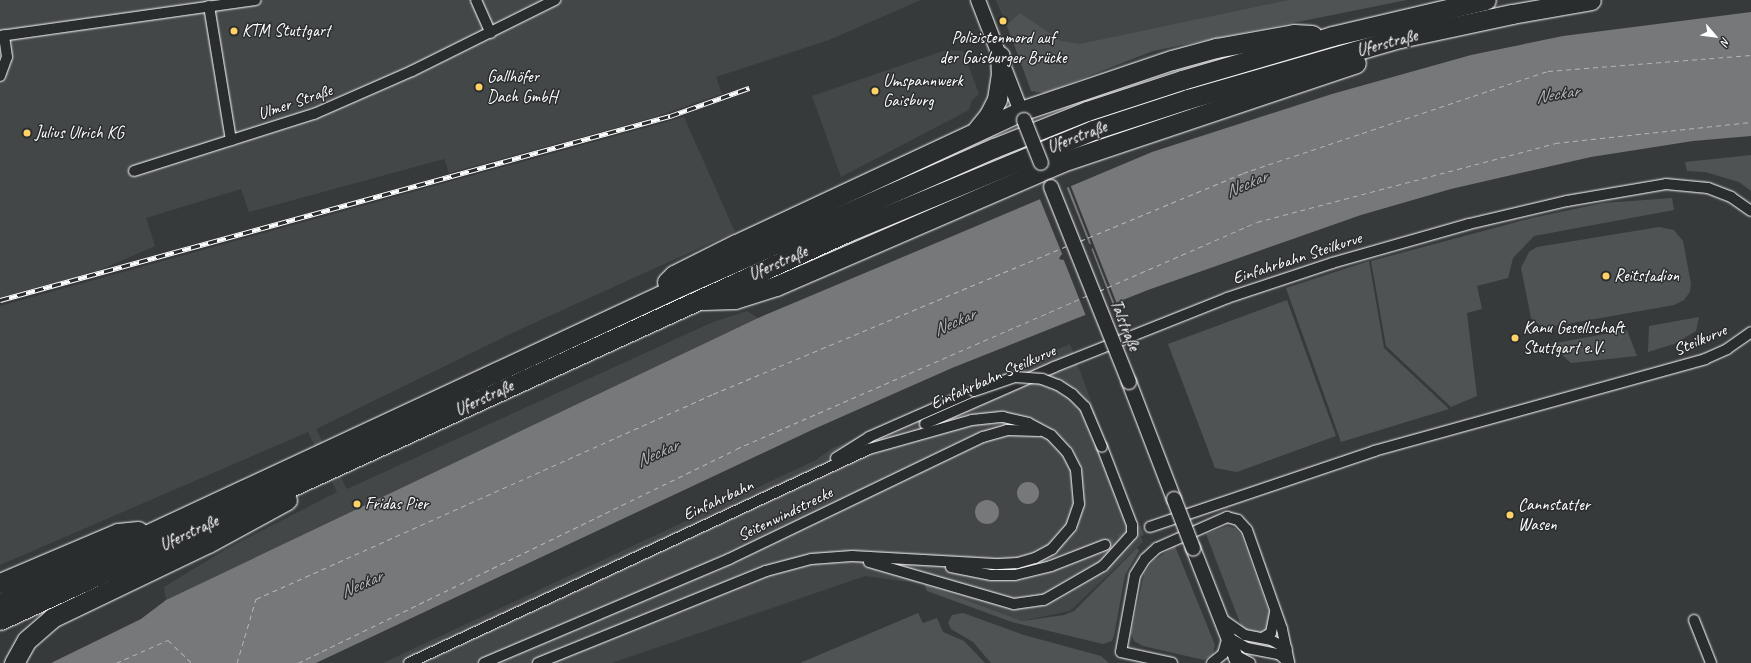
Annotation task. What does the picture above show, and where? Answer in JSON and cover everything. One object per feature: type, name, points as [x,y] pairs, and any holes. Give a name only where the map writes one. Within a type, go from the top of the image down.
[{"type":"highway","name":"Uferstraße","points":[[0,603],[652,299],[840,214],[1087,111],[1332,36],[1486,0]]},
{"type":"highway","name":"Uferstraße","points":[[0,620],[847,232],[1093,130],[1188,99],[1400,38],[1512,14],[1591,0]]},
{"type":"highway","points":[[652,299],[674,275],[973,133],[1023,116],[1137,71],[1216,48],[1294,34],[1332,36]]},
{"type":"highway","points":[[692,302],[735,299],[776,286],[1044,169],[1101,147],[1370,59],[1400,38]]},
{"type":"highway","points":[[973,133],[986,121],[996,99],[1001,75],[1000,56]]},
{"type":"highway","points":[[14,663],[27,640],[39,628],[72,607],[226,534],[289,498],[348,460]]},
{"type":"highway","points":[[0,583],[118,533],[160,528]]},
{"type":"main road","name":"Talstraße","points":[[978,0],[1221,618],[1235,660]]},
{"type":"street","points":[[0,76],[7,57],[2,35],[255,0]]},
{"type":"street","points":[[476,0],[491,32]]},
{"type":"street","name":"Ulmer Straße","points":[[134,171],[314,114],[347,100],[556,0]]},
{"type":"street","points":[[209,6],[231,140]]},
{"type":"street","name":"Einfahrbahn Steilkurve","points":[[925,424],[1171,319],[1332,262],[1434,233],[1567,201],[1648,186],[1696,186],[1731,197],[1751,212]]},
{"type":"street","name":"Steilkurve","points":[[1150,527],[1374,451],[1659,373],[1717,354],[1751,332]]},
{"type":"street","points":[[815,473],[869,437],[974,391],[1015,377],[1042,378],[1058,385],[1072,394],[1085,407],[1132,525],[1132,534],[1103,566],[1044,600],[1014,604],[852,556]]},
{"type":"street","name":"Einfahrbahn","points":[[409,663],[869,449],[989,417],[1016,419],[1039,427],[1051,435],[1067,452],[1078,481],[1076,515],[1059,543],[1044,554],[1017,563],[930,562],[852,556],[811,559],[766,571],[538,663]]},
{"type":"street","name":"Seitenwindstrecke","points":[[484,663],[729,559],[996,432],[1020,429],[1051,435]]},
{"type":"street","points":[[1172,663],[1121,652],[1135,575],[1145,559],[1165,544],[1222,518],[1238,520],[1247,530],[1276,610],[1287,649],[1289,663]]},
{"type":"street","points":[[930,562],[980,573],[1014,575],[1051,566],[1105,545]]},
{"type":"street","points":[[1262,638],[1268,636],[1273,628],[1276,610]]},
{"type":"street","points":[[1221,618],[1241,634],[1278,643],[1287,649]]},
{"type":"street","points":[[1694,620],[1711,663]]},
{"type":"street","points":[[1268,651],[1278,643],[1282,629]]},
{"type":"street","points":[[1212,663],[1223,654],[1228,637],[1247,648],[1279,654],[1289,663]]},
{"type":"street","points":[[1235,660],[1250,663]]},
{"type":"shaded area","points":[[0,0],[921,0],[829,40],[716,77],[722,94],[652,118],[449,173],[444,159],[249,212],[241,189],[146,218],[155,246],[86,276],[87,279],[0,302]]},
{"type":"shaded area","points":[[996,0],[1397,0],[1150,50],[1032,90]]},
{"type":"shaded area","points":[[1289,0],[1407,0],[1153,51],[1045,93],[1031,91],[1007,25],[1020,13],[1061,41],[1080,44]]},
{"type":"shaded area","points":[[946,50],[963,51],[979,94],[972,100],[969,110],[841,177],[812,96]]},
{"type":"shaded area","points":[[684,117],[735,232],[525,327],[316,429],[347,489],[713,322],[747,311],[758,318],[166,600],[164,587],[228,548],[337,492],[308,432],[0,565],[0,306]]},
{"type":"shaded area","points":[[1751,155],[1751,191],[1739,182],[1705,172],[1687,171],[1685,162]]},
{"type":"shaded area","points":[[1672,198],[1674,210],[1534,236],[1513,258],[1508,278],[1477,286],[1482,309],[1467,313],[1477,396],[1451,407],[1386,346],[1371,261],[1532,218],[1603,203]]},
{"type":"shaded area","name":"Reitstadion","points":[[1659,227],[1674,230],[1683,241],[1691,284],[1690,292],[1684,300],[1674,305],[1550,327],[1541,326],[1531,318],[1521,268],[1529,252],[1537,247]]},
{"type":"shaded area","points":[[1369,261],[1384,348],[1449,409],[1341,442],[1286,288]]},
{"type":"shaded area","points":[[1287,300],[1336,436],[1237,472],[1215,468],[1168,344]]},
{"type":"shaded area","points":[[1699,317],[1696,331],[1674,344],[1648,352],[1649,326]]},
{"type":"shaded area","points":[[1627,330],[1637,356],[1571,363],[1550,344]]},
{"type":"shaded area","points":[[1070,344],[1143,542],[1070,611],[1022,621],[924,584],[865,576],[612,663],[383,663],[816,460],[831,449]]},
{"type":"shaded area","points":[[1227,526],[1235,528],[1241,535],[1271,618],[1268,628],[1259,635],[1253,635],[1242,628],[1206,534]]},
{"type":"shaded area","points":[[1175,546],[1215,645],[1213,654],[1204,660],[1143,646],[1134,641],[1131,634],[1144,574],[1153,561]]},
{"type":"shaded area","points":[[1137,548],[1139,551],[1125,575],[1114,636],[1112,641],[1103,644],[1012,622],[927,591],[924,584],[1022,621],[1064,615],[1074,611]]},
{"type":"shaded area","points":[[918,613],[923,623],[937,618],[943,632],[964,641],[985,663],[800,663]]},
{"type":"shaded area","points":[[963,613],[1024,635],[1101,656],[1109,663],[991,663],[973,642],[951,629],[948,623],[952,615]]},
{"type":"water","name":"Neckar","points":[[1751,12],[1751,136],[1693,141],[1591,157],[1451,189],[1361,215],[1148,290],[952,368],[814,429],[316,663],[51,663],[141,619],[166,600],[758,318],[1152,152],[1332,94],[1471,55],[1563,36]],"holes":[[[1090,244],[1094,245],[1092,249],[1063,260],[1059,259],[1061,255]]]},
{"type":"water","points":[[1024,482],[1032,482],[1039,489],[1039,497],[1032,504],[1024,504],[1017,497],[1017,489]]},
{"type":"water","points":[[987,500],[995,504],[999,512],[995,520],[987,524],[979,520],[975,512],[979,504]]},
{"type":"pier","points":[[1070,184],[1117,304],[1115,305],[1068,185]]},
{"type":"pier","points":[[1066,186],[1090,246],[1063,256],[1039,197]]},
{"type":"pier","points":[[1091,248],[1113,305],[1086,316],[1063,258]]},
{"type":"ferry route","points":[[1080,241],[1243,173],[1548,71],[1751,55]]},
{"type":"ferry route","points":[[1099,291],[1257,222],[1555,143],[1751,122]]},
{"type":"ferry route","points":[[237,663],[256,599],[713,394],[1067,246]]},
{"type":"ferry route","points":[[298,663],[736,449],[1087,296]]},
{"type":"ferry route","points":[[116,663],[168,640],[192,663]]},
{"type":"tunnel","points":[[1105,545],[1150,527]]},
{"type":"railway","points":[[0,300],[670,116],[749,88]]},
{"type":"place","name":"Polizistenmord auf der Gaisburger Brücke","points":[[1003,21]]},
{"type":"place","name":"KTM Stuttgart","points":[[234,31]]},
{"type":"place","name":"Gallhöfer Dach GmbH","points":[[479,87]]},
{"type":"place","name":"Umspannwerk Gaisburg","points":[[875,91]]},
{"type":"place","name":"Julius Ulrich KG","points":[[27,133]]},
{"type":"place","name":"Reitstadion","points":[[1606,276]]},
{"type":"place","name":"Kanu Gesellschaft Stuttgart e.V.","points":[[1515,338]]},
{"type":"place","name":"Fridas Pier","points":[[357,504]]},
{"type":"place","name":"Cannstatter Wasen","points":[[1510,515]]}]
